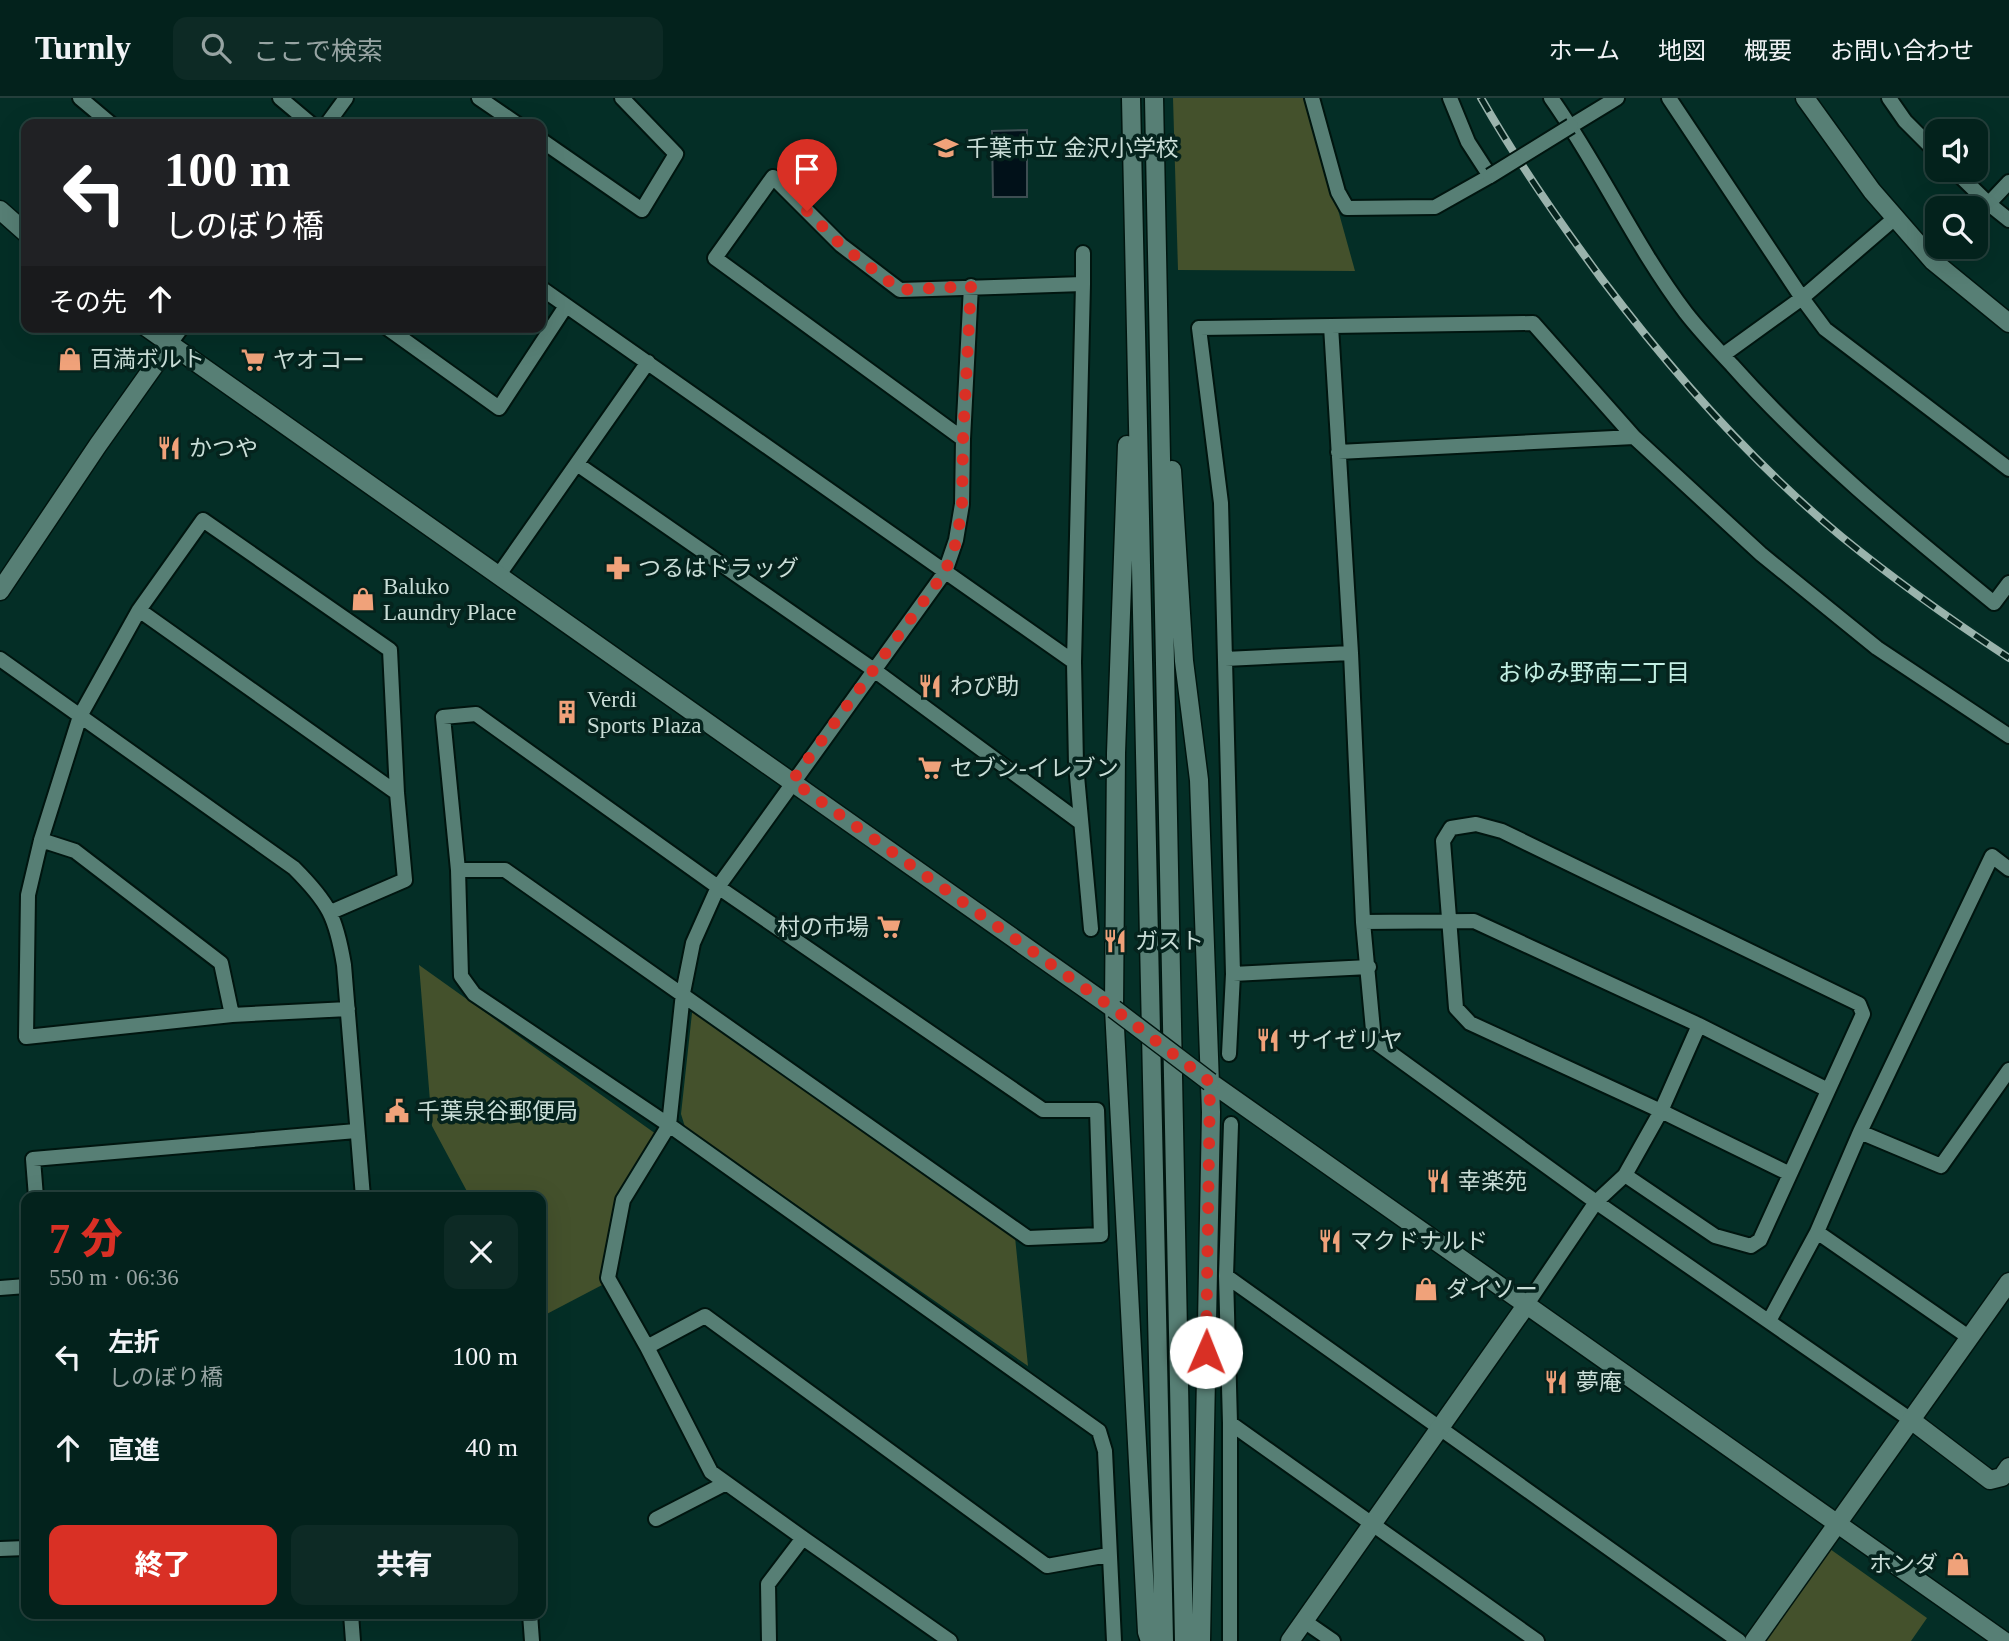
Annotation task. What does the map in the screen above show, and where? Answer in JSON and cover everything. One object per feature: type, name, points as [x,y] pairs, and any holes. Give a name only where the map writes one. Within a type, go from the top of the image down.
[{"type":"street","points":[[80,98],[105,119]]},
{"type":"street","points":[[280,98],[305,119]]},
{"type":"street","points":[[331,119],[346,98]]},
{"type":"street","points":[[479,98],[510,119]]},
{"type":"street","points":[[546,143],[642,210],[676,154],[622,98]]},
{"type":"street","points":[[1131,98],[1164,1641]]},
{"type":"street","points":[[1153,98],[1184,1641]]},
{"type":"street","points":[[1312,98],[1338,192],[1347,208],[1435,207],[1617,98]]},
{"type":"street","points":[[1450,98],[1468,142],[1490,176]]},
{"type":"street","points":[[1551,98],[1571,127],[1620,213],[1686,313],[1764,401],[1873,504],[1994,603],[2009,583]]},
{"type":"street","points":[[1669,98],[1825,329],[2009,469]]},
{"type":"street","points":[[1805,98],[1852,165],[1933,261],[2009,323]]},
{"type":"street","points":[[1889,98],[1905,121],[1925,141]]},
{"type":"street","points":[[963,439],[715,258],[773,177],[841,245],[900,290],[1083,284]]},
{"type":"street","points":[[1966,182],[2009,220]]},
{"type":"street","points":[[1989,204],[2009,182]]},
{"type":"street","points":[[0,210],[21,229]]},
{"type":"street","points":[[1723,355],[1802,298],[1895,218]]},
{"type":"street","points":[[1083,253],[1074,662],[1080,822],[1091,929]]},
{"type":"street","points":[[950,1641],[711,1472],[608,1278],[623,1200],[669,1125],[683,993],[693,943],[718,887],[945,572],[957,540],[962,504],[971,286]]},
{"type":"street","points":[[546,292],[1074,662]]},
{"type":"street","points":[[394,333],[499,408],[566,306]]},
{"type":"street","points":[[1229,1054],[1233,974],[1221,503],[1199,328],[1533,324],[1634,437],[1761,554],[1877,648],[2009,736]]},
{"type":"street","points":[[1331,326],[1351,653],[1363,922],[1374,1041],[1596,1202],[1911,1420],[1990,1480],[2002,1477],[2009,1467]]},
{"type":"street","points":[[154,333],[792,781],[1114,1009],[1210,1082],[2004,1641]]},
{"type":"street","points":[[0,591],[178,333]]},
{"type":"street","points":[[498,576],[648,362]]},
{"type":"street","points":[[1160,398],[1169,422],[1184,661],[1199,780],[1210,1082],[1201,1641]]},
{"type":"street","points":[[1136,405],[1127,436],[1120,607],[1114,1009],[1147,1632],[1150,1641]]},
{"type":"street","points":[[1338,452],[1634,437]]},
{"type":"street","points":[[577,464],[874,670],[1080,822]]},
{"type":"street","points":[[331,912],[405,880],[397,793],[390,650],[203,520],[139,610],[80,716],[41,840],[28,895],[26,1037],[232,1015],[348,1009]]},
{"type":"street","points":[[139,610],[397,793]]},
{"type":"street","points":[[1225,659],[1351,653]]},
{"type":"street","points":[[0,659],[294,868],[314,888],[331,912],[344,965],[362,1192]]},
{"type":"street","points":[[458,870],[506,870],[1028,1238],[1101,1235],[1097,1110],[1043,1110],[718,887],[476,714],[443,717],[458,870],[461,976],[474,994],[669,1125],[1099,1431],[1105,1451],[1114,1641]]},
{"type":"street","points":[[1625,1175],[1715,1236],[1751,1246],[1760,1240],[1863,1014],[1859,1004],[1502,831],[1476,824],[1451,828],[1443,841],[1456,1008],[1470,1023],[1790,1174]]},
{"type":"street","points":[[41,840],[75,851],[221,963],[232,1015]]},
{"type":"street","points":[[1769,1321],[1817,1232],[1860,1132],[1992,856],[2009,869]]},
{"type":"street","points":[[1363,922],[1474,921],[1699,1025],[1828,1090]]},
{"type":"street","points":[[1233,974],[1369,967]]},
{"type":"street","points":[[1290,1641],[1596,1202],[1625,1175],[1661,1111],[1699,1025]]},
{"type":"street","points":[[1860,1132],[1941,1166],[2009,1070]]},
{"type":"street","points":[[1230,1641],[1230,1423],[1226,1276],[1231,1124]]},
{"type":"street","points":[[36,1192],[33,1159],[356,1131]]},
{"type":"street","points":[[1817,1232],[1970,1338]]},
{"type":"street","points":[[1226,1276],[1739,1641]]},
{"type":"street","points":[[1755,1641],[2009,1282]]},
{"type":"street","points":[[0,1288],[21,1286]]},
{"type":"street","points":[[647,1348],[705,1316],[1047,1566],[1108,1555]]},
{"type":"street","points":[[1230,1423],[1537,1641]]},
{"type":"street","points":[[656,1519],[726,1483]]},
{"type":"street","points":[[769,1641],[768,1584],[803,1538]]},
{"type":"street","points":[[0,1549],[21,1548]]},
{"type":"street","points":[[352,1619],[354,1641]]},
{"type":"street","points":[[530,1619],[532,1641]]},
{"type":"street","points":[[1304,1621],[1333,1641]]},
{"type":"green space","points":[[1173,98],[1307,98],[1355,271],[1178,270]]},
{"type":"green space","points":[[419,965],[656,1134],[623,1185],[604,1284],[546,1314],[546,1192],[467,1192],[432,1126]]},
{"type":"green space","points":[[693,1004],[1015,1237],[1028,1366],[685,1127],[681,1114]]},
{"type":"green space","points":[[1830,1549],[1927,1618],[1911,1641],[1763,1641]]},
{"type":"shaded area","points":[[1027,130],[1027,197],[993,197],[992,131]]},
{"type":"railway","points":[[1481,98],[1538,190],[1601,278],[1656,348],[1744,447],[1842,537],[1924,600],[2009,658]]},
{"type":"place","name":"千葉市立 金沢小学校","points":[[946,148]]},
{"type":"place","name":"百満ボルト","points":[[70,359]]},
{"type":"place","name":"ヤオコー","points":[[253,360]]},
{"type":"place","name":"かつや","points":[[169,448]]},
{"type":"place","name":"つるはドラッグ","points":[[618,568]]},
{"type":"place","name":"Baluko Laundry Place","points":[[363,599]]},
{"type":"place","name":"わび助","points":[[930,686]]},
{"type":"place","name":"Verdi Sports Plaza","points":[[567,712]]},
{"type":"place","name":"セブン-イレブン","points":[[930,768]]},
{"type":"place","name":"村の市場","points":[[889,927]]},
{"type":"place","name":"ガスト","points":[[1115,941]]},
{"type":"place","name":"サイゼリヤ","points":[[1268,1040]]},
{"type":"place","name":"千葉泉谷郵便局","points":[[397,1111]]},
{"type":"place","name":"幸楽苑","points":[[1438,1181]]},
{"type":"place","name":"マクドナルド","points":[[1330,1241]]},
{"type":"place","name":"ダイソー","points":[[1426,1289]]},
{"type":"place","name":"夢庵","points":[[1556,1382]]},
{"type":"place","name":"ホンダ","points":[[1958,1564]]},
{"type":"district","name":"おゆみ野南二丁目","points":[[1594,673]]},
{"type":"route","points":[[807,211],[841,245],[900,290],[971,286],[962,504],[957,540],[945,572],[792,781],[1114,1009],[1210,1082],[1206,1352]]}]
